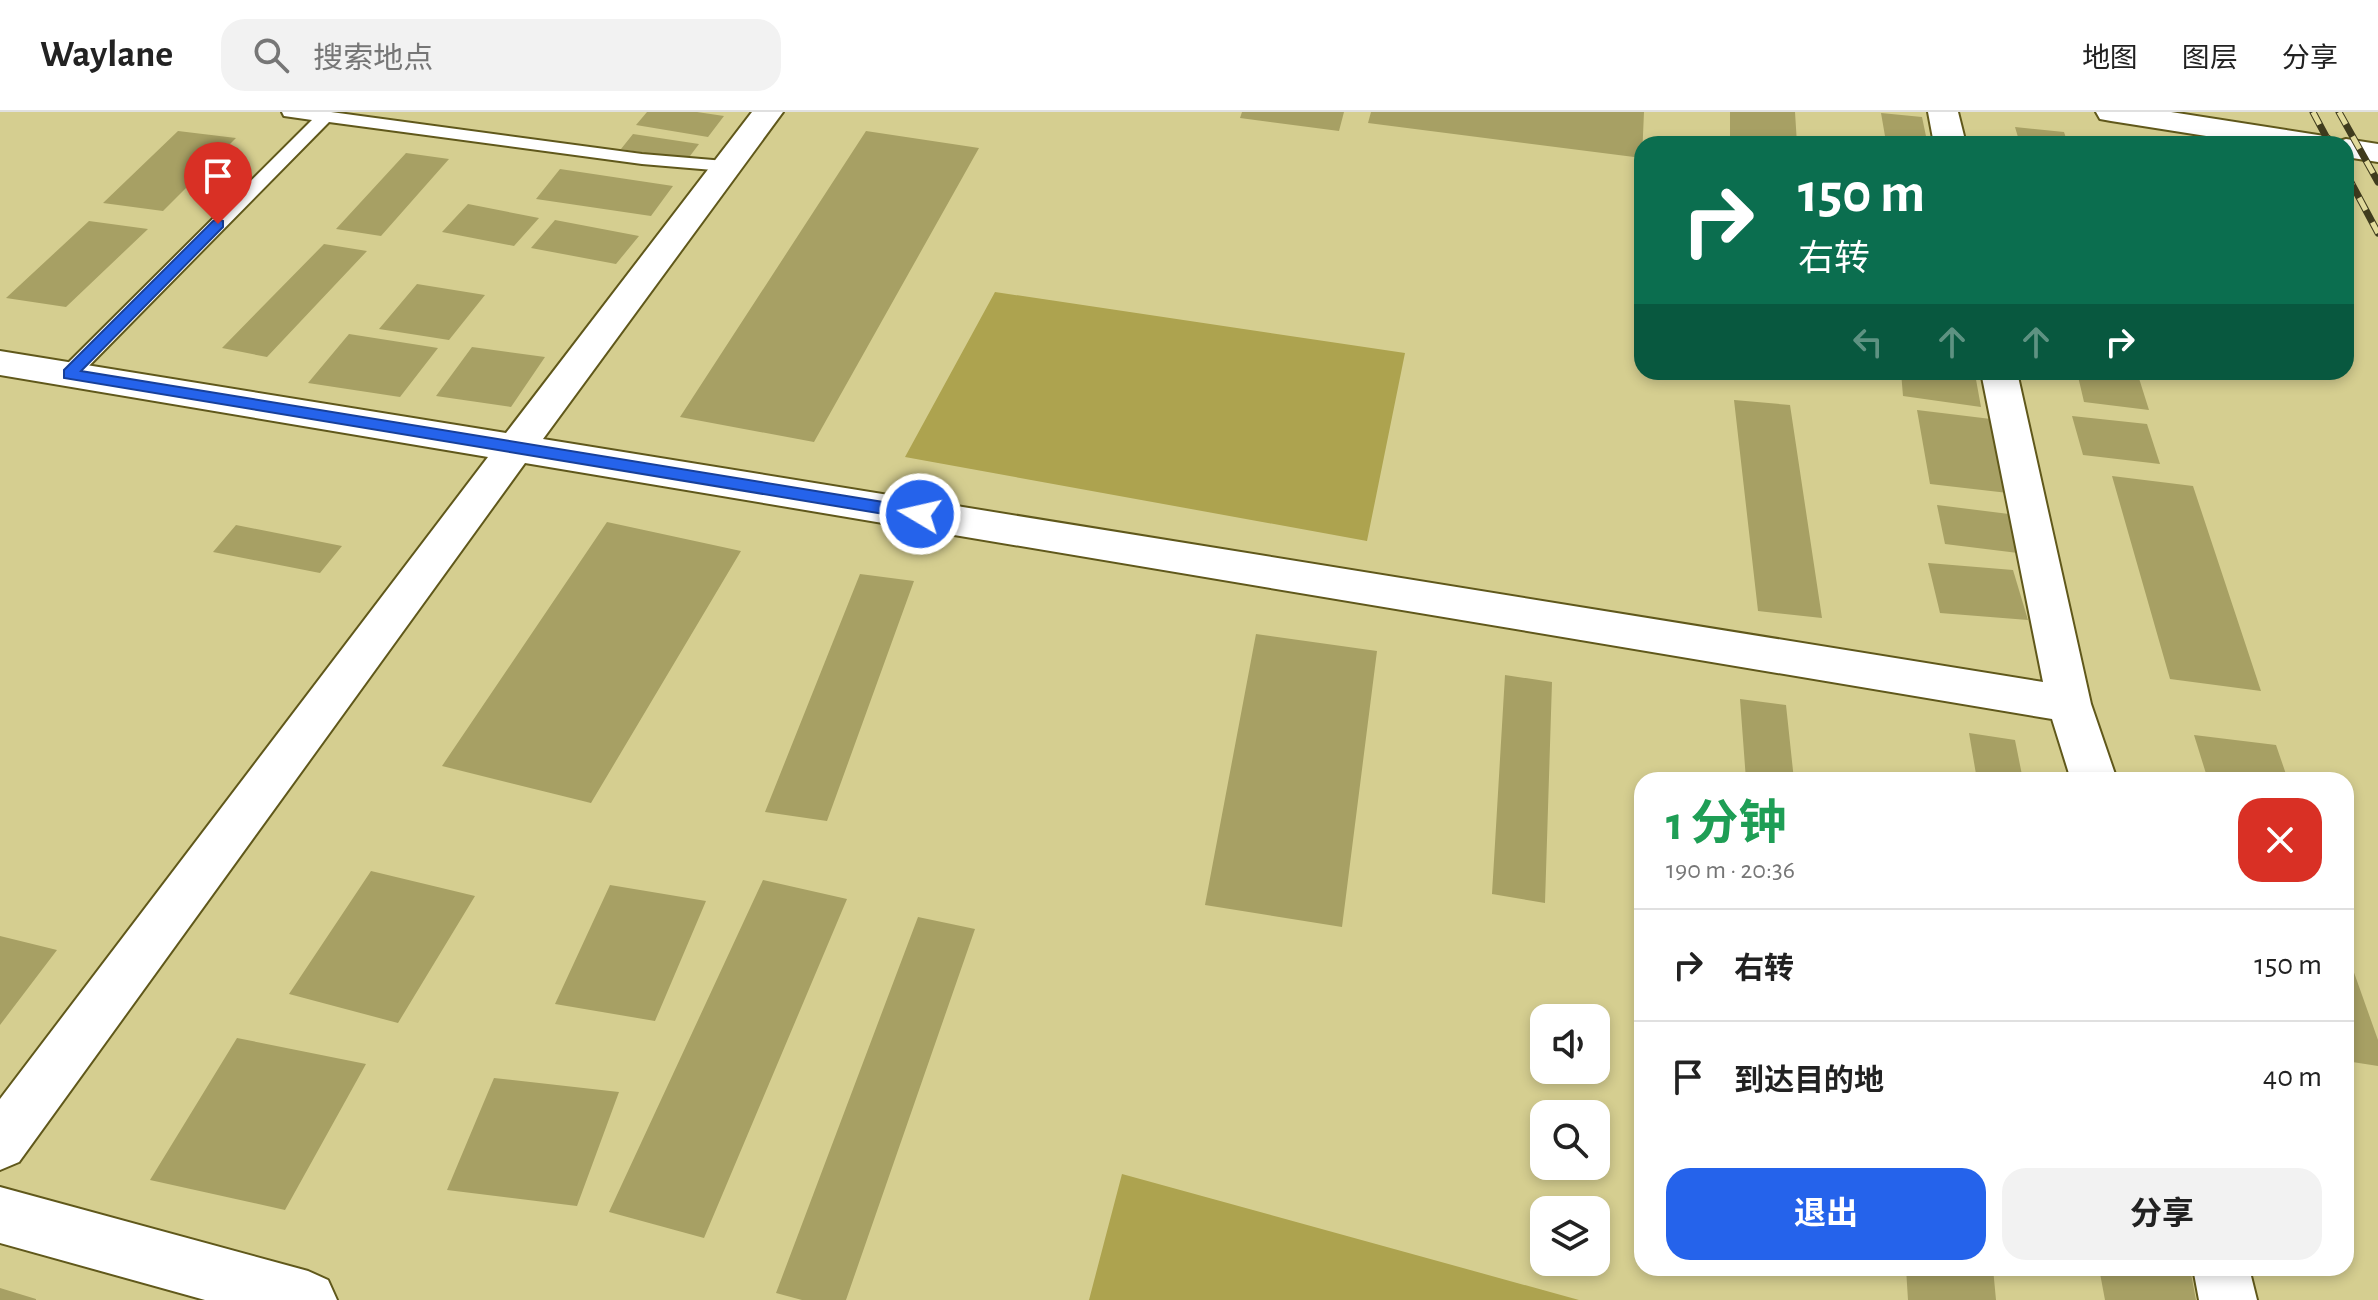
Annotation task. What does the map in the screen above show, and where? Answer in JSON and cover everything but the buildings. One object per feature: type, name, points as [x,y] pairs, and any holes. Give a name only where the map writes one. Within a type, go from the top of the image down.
[{"type":"street","points":[[0,1143],[768,112]]},
{"type":"street","points":[[1943,112],[1948,136]]},
{"type":"street","points":[[2111,112],[2266,136]]},
{"type":"street","points":[[2354,149],[2378,153]]},
{"type":"street","points":[[0,363],[2069,704]]},
{"type":"street","points":[[2001,380],[2069,704],[2091,772]]},
{"type":"street","points":[[0,1215],[308,1300]]},
{"type":"street","points":[[2223,1276],[2228,1300]]},
{"type":"lane","points":[[290,112],[642,159],[725,166]]},
{"type":"lane","points":[[69,374],[325,116]]},
{"type":"shaded area","points":[[995,292],[1405,353],[1367,541],[905,457]]},
{"type":"shaded area","points":[[1122,1174],[1579,1300],[1089,1300]]},
{"type":"railway","points":[[2313,112],[2326,136]]},
{"type":"railway","points":[[2339,112],[2352,136]]},
{"type":"railway","points":[[2354,139],[2378,182]]},
{"type":"railway","points":[[2354,188],[2378,233]]},
{"type":"route","points":[[218,224],[69,374],[920,514]]}]
